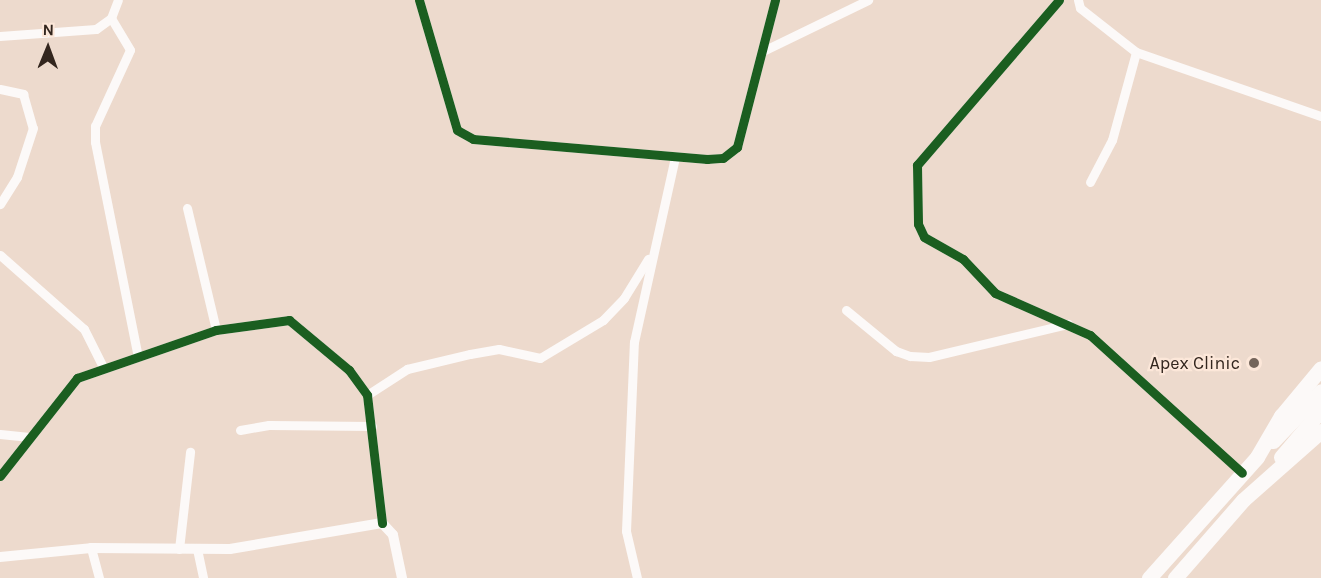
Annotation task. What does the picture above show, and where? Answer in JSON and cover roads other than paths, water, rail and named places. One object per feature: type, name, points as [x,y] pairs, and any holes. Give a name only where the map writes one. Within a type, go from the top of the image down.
[{"type":"highway","points":[[1257,457],[1281,416],[1321,368]]},
{"type":"highway","points":[[1149,578],[1242,473],[1321,391]]},
{"type":"highway","points":[[1174,578],[1321,411]]},
{"type":"highway","points":[[1264,478],[1321,431]]},
{"type":"street","points":[[0,36],[96,29],[111,18],[118,0]]},
{"type":"street","points":[[419,0],[457,130],[473,139],[675,157],[723,158],[737,147],[775,0]]},
{"type":"street","points":[[763,51],[868,0]]},
{"type":"street","points":[[1059,0],[921,161],[916,172],[918,224],[924,237],[963,259],[995,293],[1068,324],[1099,342],[1242,473]]},
{"type":"street","points":[[1078,0],[1080,8],[1136,52],[1321,116]]},
{"type":"street","points":[[111,18],[130,50],[95,126],[95,142],[138,357]]},
{"type":"street","points":[[1090,182],[1112,140],[1136,52]]},
{"type":"street","points":[[0,89],[22,94],[33,128],[17,177],[0,204]]},
{"type":"street","points":[[637,578],[626,531],[627,429],[634,342],[675,157]]},
{"type":"street","points":[[187,208],[216,330]]},
{"type":"street","points":[[367,395],[407,369],[470,354],[499,350],[540,358],[603,320],[624,298],[653,252]]},
{"type":"street","points":[[0,255],[90,337],[103,367]]},
{"type":"street","points":[[846,310],[896,351],[910,356],[929,357],[1068,324]]},
{"type":"street","points":[[0,476],[67,387],[103,367],[216,330],[289,320],[349,370],[367,395],[382,523],[393,535],[402,578]]},
{"type":"street","points":[[240,430],[268,425],[372,426]]},
{"type":"street","points":[[0,434],[27,438]]},
{"type":"street","points":[[179,549],[190,452]]},
{"type":"street","points":[[0,557],[91,548],[230,549],[382,523]]},
{"type":"street","points":[[91,548],[99,578]]},
{"type":"street","points":[[197,549],[203,578]]},
{"type":"place","name":"Apex Clinic","points":[[1254,363]]}]
